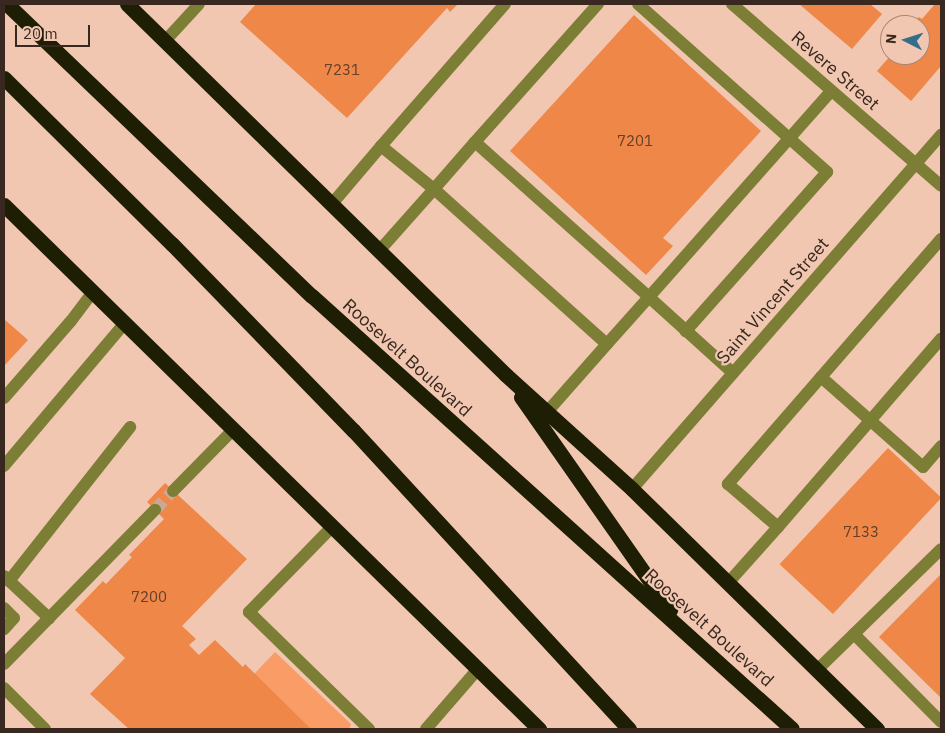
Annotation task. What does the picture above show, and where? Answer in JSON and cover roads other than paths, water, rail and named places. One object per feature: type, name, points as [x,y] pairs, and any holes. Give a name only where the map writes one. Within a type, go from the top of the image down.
[{"type":"highway","name":"Roosevelt Boulevard","points":[[7,4],[312,296],[792,729]]},
{"type":"highway","points":[[127,4],[506,375],[632,489],[878,729]]},
{"type":"highway","points":[[4,78],[172,244],[307,383],[629,729]]},
{"type":"highway","points":[[5,210],[125,323],[539,729]]},
{"type":"highway","points":[[506,375],[685,632]]},
{"type":"street","points":[[165,41],[199,4]]},
{"type":"street","points":[[331,204],[505,4]]},
{"type":"street","points":[[379,251],[598,4]]},
{"type":"street","points":[[638,4],[827,172],[686,331]]},
{"type":"street","name":"Revere Street","points":[[732,4],[941,186]]},
{"type":"street","points":[[547,412],[831,91]]},
{"type":"street","name":"Saint Vincent Street","points":[[632,489],[941,135]]},
{"type":"street","points":[[475,142],[733,373]]},
{"type":"street","points":[[381,146],[434,189],[608,344]]},
{"type":"street","points":[[778,527],[728,484],[941,239]]},
{"type":"street","points":[[4,398],[71,321],[93,292]]},
{"type":"street","points":[[4,466],[125,323]]},
{"type":"street","points":[[728,583],[941,339]]},
{"type":"street","points":[[821,377],[924,467],[941,446]]},
{"type":"street","points":[[49,618],[6,579],[130,427]]},
{"type":"street","points":[[173,491],[233,430]]},
{"type":"street","points":[[4,664],[155,510]]},
{"type":"street","points":[[332,527],[249,612],[368,729]]},
{"type":"street","points":[[817,670],[941,549]]},
{"type":"street","points":[[4,608],[14,618],[4,629]]},
{"type":"street","points":[[854,634],[941,722]]},
{"type":"street","points":[[426,729],[478,669]]},
{"type":"street","points":[[4,688],[46,729]]},
{"type":"tunnel","points":[[155,510],[173,491]]}]
